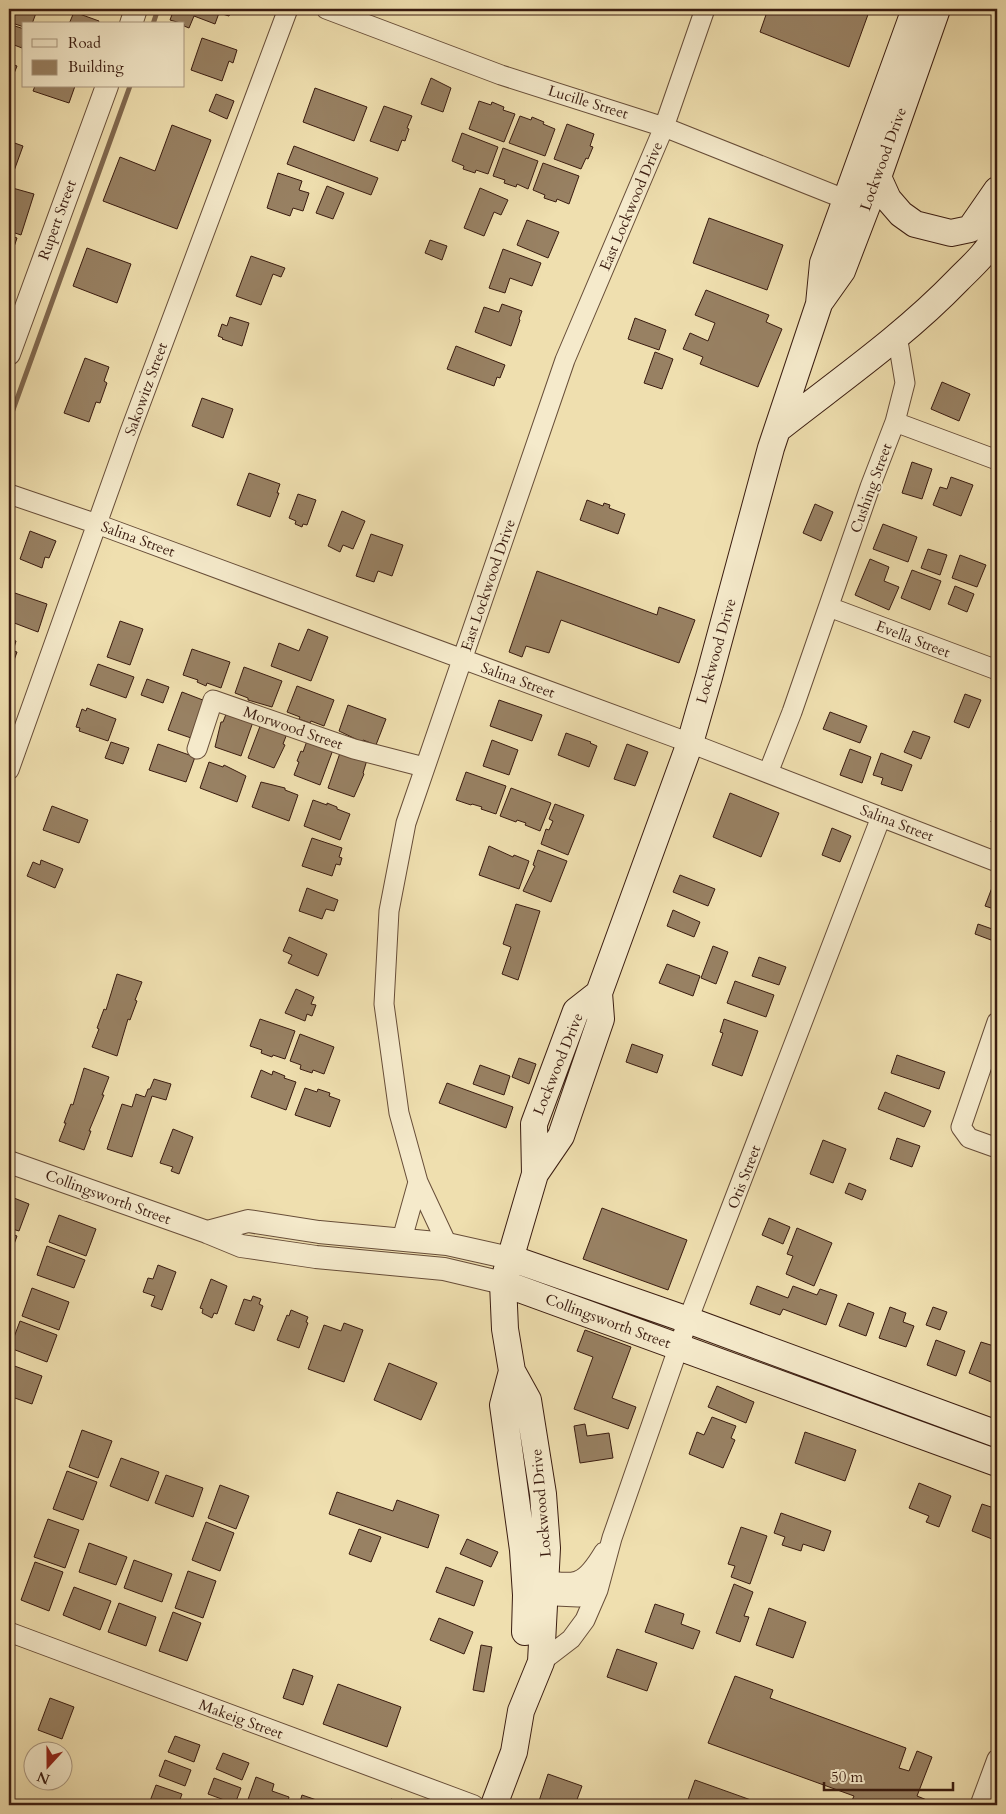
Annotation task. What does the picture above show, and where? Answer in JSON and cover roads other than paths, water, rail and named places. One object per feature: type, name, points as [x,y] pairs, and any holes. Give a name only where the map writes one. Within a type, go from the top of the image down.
[{"type":"main road","name":"Lockwood Drive","points":[[494,1805],[514,1752],[521,1711],[541,1662],[535,1587],[522,1541],[503,1405],[512,1371],[505,1329],[504,1284],[510,1258],[535,1174],[561,1136],[601,1019],[599,993],[690,743],[771,448],[818,304],[824,264],[915,9]]},
{"type":"main road","name":"Lockwood Drive","points":[[818,304],[842,270],[878,177],[937,9]]},
{"type":"main road","points":[[878,177],[888,199],[901,214],[915,224],[951,233],[970,229],[997,190]]},
{"type":"main road","points":[[778,429],[936,303],[995,244]]},
{"type":"main road","name":"Collingsworth Street","points":[[510,1258],[688,1320],[997,1434]]},
{"type":"main road","name":"Collingsworth Street","points":[[504,1284],[997,1463]]},
{"type":"main road","name":"Lockwood Drive","points":[[526,1697],[525,1662],[535,1587]]},
{"type":"street","points":[[132,22],[136,9]]},
{"type":"street","name":"Sakowitz Street","points":[[9,770],[97,524],[288,9]]},
{"type":"street","name":"Lucille Street","points":[[326,9],[501,75],[664,127],[847,200]]},
{"type":"street","name":"East Lockwood Drive","points":[[448,1244],[418,1182],[399,1113],[384,1004],[389,911],[406,823],[565,360],[664,127],[705,9]]},
{"type":"street","name":"Rupert Street","points":[[9,354],[106,88]]},
{"type":"street","points":[[970,229],[995,244]]},
{"type":"street","name":"Cushing Street","points":[[768,773],[792,712],[870,487],[895,422],[905,383],[898,335]]},
{"type":"street","points":[[895,422],[997,460]]},
{"type":"street","name":"Salina Street","points":[[9,494],[97,524],[690,743],[997,862]]},
{"type":"street","name":"Evella Street","points":[[829,607],[997,670]]},
{"type":"street","name":"Morwood Street","points":[[197,749],[213,700],[354,749],[424,767]]},
{"type":"street","name":"Otis Street","points":[[541,1662],[570,1639],[585,1620],[598,1590],[612,1538],[688,1320],[881,817]]},
{"type":"street","points":[[997,1022],[961,1127],[969,1138],[997,1148]]},
{"type":"street","name":"Collingsworth Street","points":[[9,1162],[207,1232],[240,1246],[316,1258],[444,1269],[504,1284]]},
{"type":"street","points":[[402,1240],[418,1182]]},
{"type":"street","name":"Collingsworth Street","points":[[207,1232],[248,1221],[319,1232],[448,1244],[510,1258]]},
{"type":"street","name":"Otis Street","points":[[535,1587],[578,1582],[595,1567],[612,1538]]},
{"type":"street","points":[[535,1587],[578,1597],[598,1590]]},
{"type":"street","name":"Makeig Street","points":[[9,1632],[474,1805]]},
{"type":"street","points":[[980,1805],[997,1759]]},
{"type":"waterway","points":[[154,22],[158,9]]},
{"type":"waterway","points":[[9,421],[129,88]]}]
